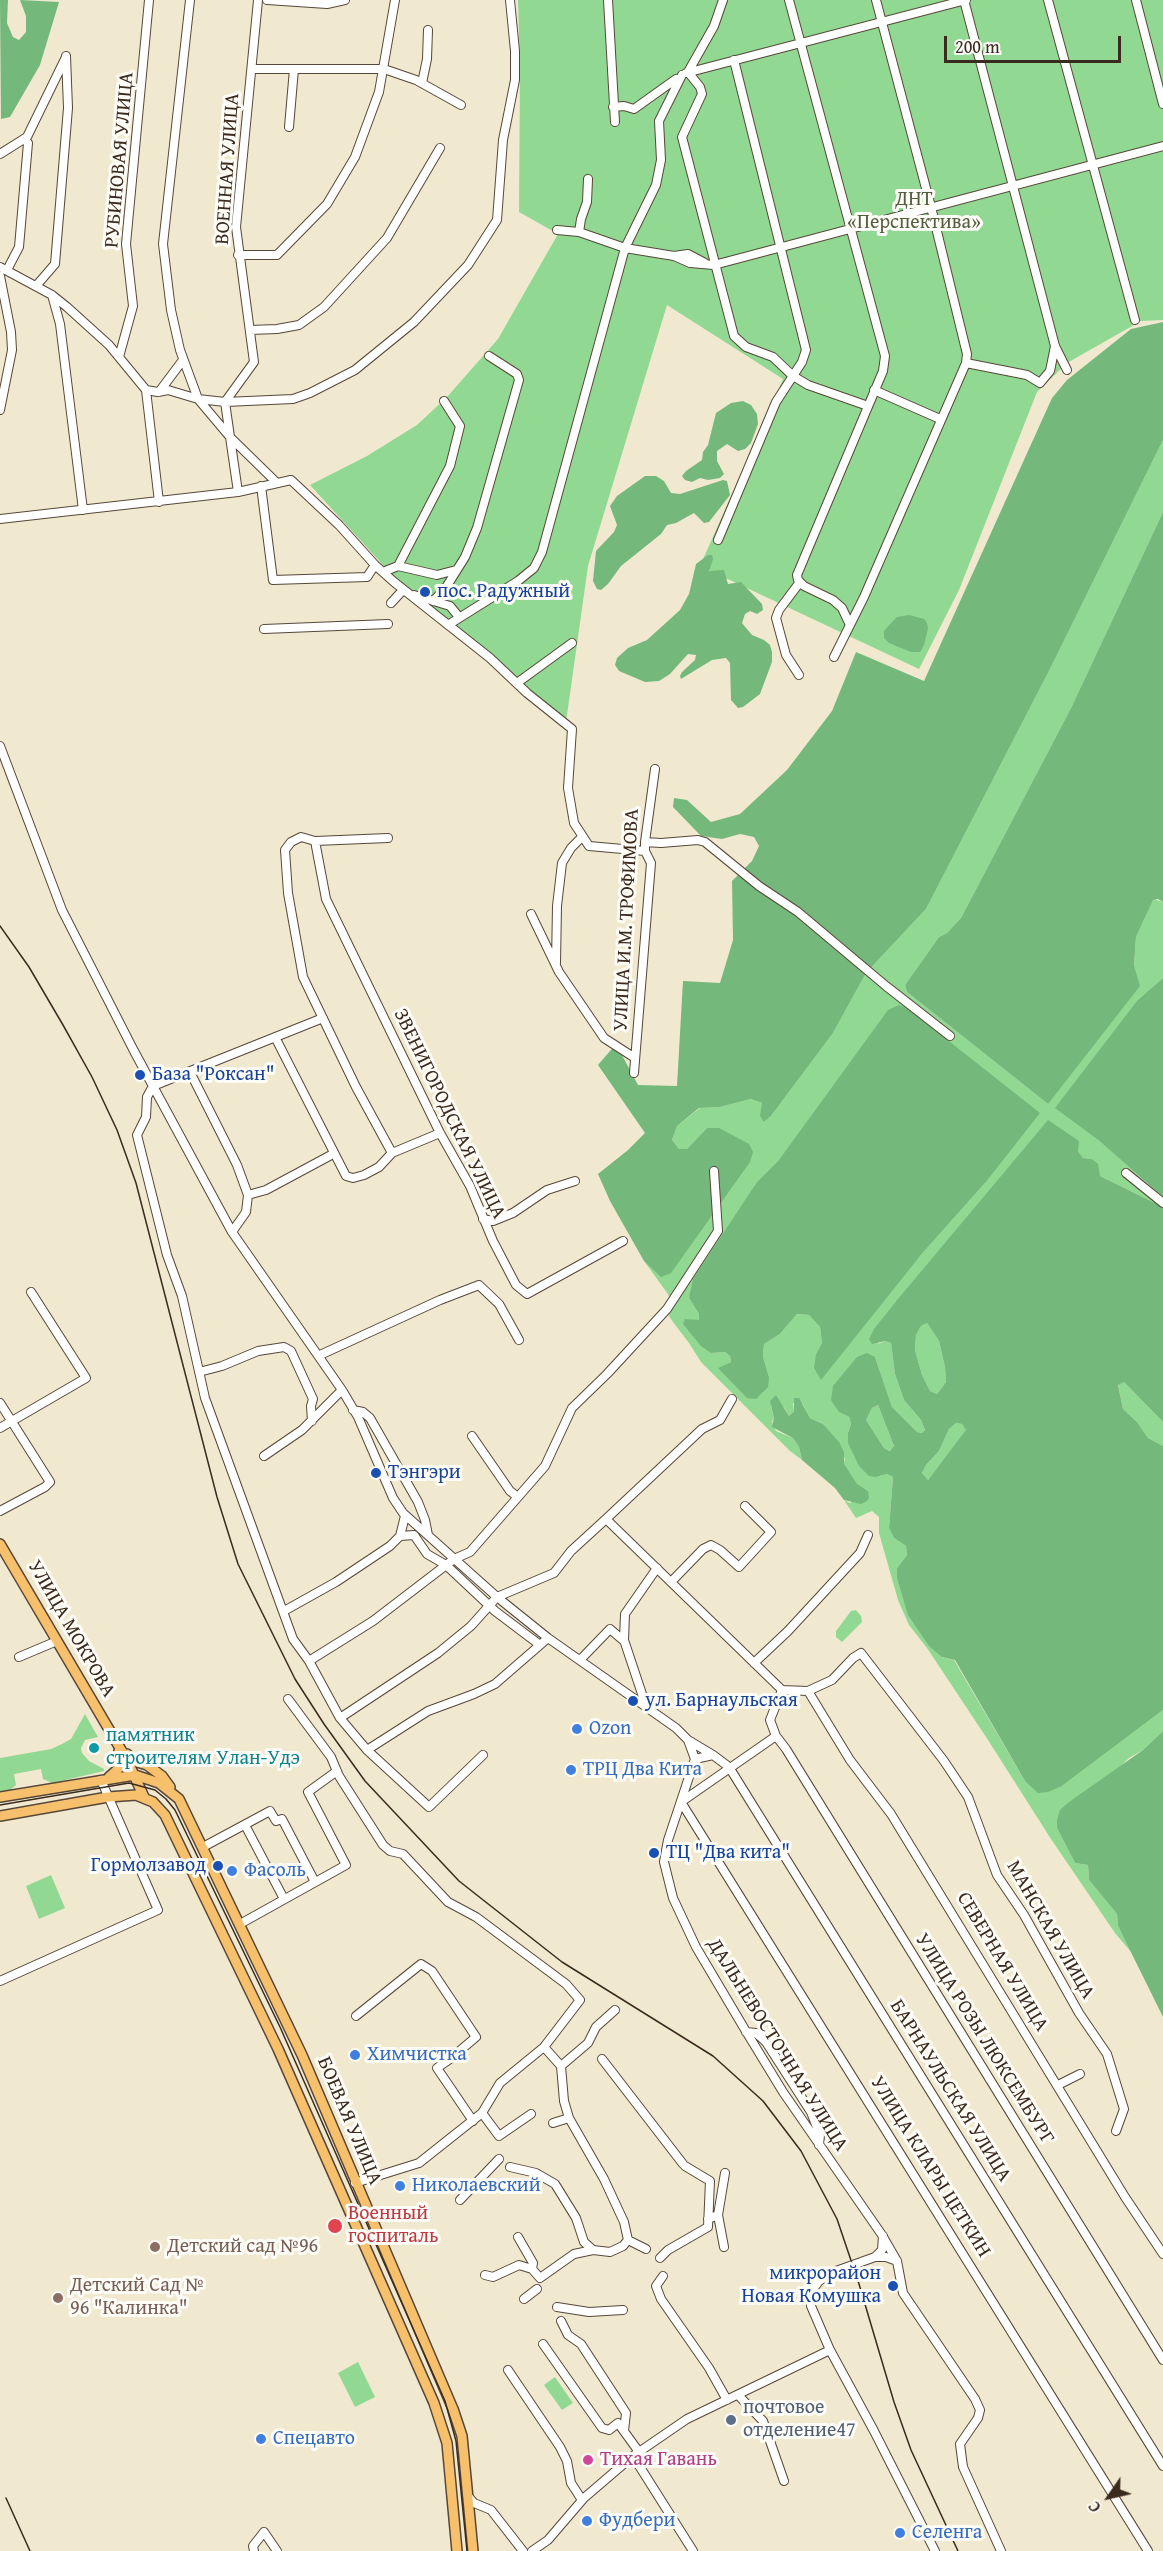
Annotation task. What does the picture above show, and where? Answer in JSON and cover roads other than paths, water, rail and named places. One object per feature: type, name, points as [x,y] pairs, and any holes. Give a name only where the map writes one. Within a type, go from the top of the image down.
[{"type":"main road","name":"УЛИЦА МОКРОВА","points":[[0,1544],[135,1775],[144,1797]]},
{"type":"main road","points":[[101,1780],[118,1770],[121,1759],[117,1744]]},
{"type":"main road","points":[[117,1744],[134,1761],[147,1765],[162,1776],[179,1799]]},
{"type":"main road","points":[[0,1797],[135,1775]]},
{"type":"main road","name":"БОЕВАЯ УЛИЦА","points":[[135,1775],[159,1783],[179,1799],[302,2055],[453,2409],[462,2436],[473,2551]]},
{"type":"main road","points":[[0,1816],[108,1797],[136,1795],[144,1797]]},
{"type":"main road","name":"БОЕВАЯ УЛИЦА","points":[[144,1797],[153,1802],[165,1815],[278,2049],[442,2424],[447,2443],[457,2551]]},
{"type":"main road","points":[[341,2189],[356,2183]]},
{"type":"street","name":"РУБИНОВАЯ УЛИЦА","points":[[119,357],[133,306],[126,244],[149,0]]},
{"type":"street","points":[[190,0],[163,244],[171,310],[183,360],[198,399],[230,437],[276,482]]},
{"type":"street","name":"ВОЕННАЯ УЛИЦА","points":[[225,402],[254,362],[236,227],[258,0]]},
{"type":"street","points":[[267,0],[327,4],[345,0]]},
{"type":"street","points":[[238,255],[277,255],[327,204],[355,157],[379,92],[395,0]]},
{"type":"street","points":[[146,390],[158,392],[168,390],[198,399],[225,402],[292,399],[310,393],[355,370],[414,322],[468,265],[497,220],[503,140],[515,80],[515,51],[510,0]]},
{"type":"street","points":[[608,0],[615,122]]},
{"type":"street","points":[[448,624],[518,581],[534,568],[542,552],[625,248],[656,185],[660,160],[659,121],[714,26],[723,0]]},
{"type":"street","points":[[789,0],[885,356],[885,364],[797,575],[800,582],[833,600],[842,608],[850,625]]},
{"type":"street","points":[[834,657],[966,363],[967,354],[876,0]]},
{"type":"street","points":[[613,107],[624,106],[634,110],[685,73],[965,0],[1055,346],[1067,370]]},
{"type":"street","points":[[1048,0],[1135,320]]},
{"type":"street","points":[[1136,0],[1163,104]]},
{"type":"street","points":[[422,83],[427,59],[428,30]]},
{"type":"street","points":[[0,154],[27,137],[66,56],[68,108],[54,264],[36,286]]},
{"type":"street","points":[[718,540],[776,402],[805,356],[806,350],[734,60]]},
{"type":"street","points":[[253,69],[384,69],[422,83],[461,105]]},
{"type":"street","points":[[289,127],[294,69]]},
{"type":"street","points":[[685,73],[700,87],[702,94],[682,137],[710,264],[734,336],[747,347],[773,357],[793,376],[808,385],[868,406]]},
{"type":"street","points":[[24,139],[28,143],[19,247],[4,268],[52,295],[90,327],[146,390],[159,502]]},
{"type":"street","points":[[557,230],[579,232],[625,248],[674,255],[690,263],[710,264],[1163,147]]},
{"type":"street","points":[[250,330],[278,329],[299,325],[324,307],[387,238],[440,148]]},
{"type":"street","points":[[579,232],[580,219],[587,202],[588,179]]},
{"type":"street","points":[[0,276],[11,332],[12,350],[0,410]]},
{"type":"street","points":[[52,295],[60,324],[83,510]]},
{"type":"street","points":[[966,363],[1027,375],[1040,383],[1050,371],[1055,346]]},
{"type":"street","points":[[433,601],[445,589],[465,557],[477,528],[519,380],[517,374],[489,356]]},
{"type":"street","points":[[158,392],[183,360]]},
{"type":"street","points":[[874,390],[940,419]]},
{"type":"street","points":[[225,402],[238,492]]},
{"type":"street","points":[[398,566],[450,466],[460,426],[444,402]]},
{"type":"street","points":[[0,519],[238,492],[291,480],[304,489],[375,565],[490,658],[572,729],[568,788],[574,823],[590,846],[645,846],[698,840],[705,842],[759,886],[798,912],[950,1036]]},
{"type":"street","points":[[261,486],[273,580],[367,577],[375,565]]},
{"type":"street","points":[[383,572],[398,566],[436,575],[456,570]]},
{"type":"street","points":[[799,675],[786,656],[776,618],[779,610],[800,582]]},
{"type":"street","points":[[406,592],[450,606],[459,617]]},
{"type":"street","points":[[391,603],[406,592]]},
{"type":"street","points":[[264,629],[388,624]]},
{"type":"street","points":[[517,683],[572,643]]},
{"type":"street","name":"БАРНАУЛЬСКАЯ УЛИЦА","points":[[0,746],[62,910],[153,1086],[232,1232],[320,1355],[342,1390],[393,1498],[405,1516],[496,1597],[548,1638],[646,1706],[688,1740],[729,1767],[1163,2466]]},
{"type":"street","name":"УЛИЦА И.М. ТРОФИМОВА","points":[[634,1073],[651,863],[645,846],[655,769]]},
{"type":"street","points":[[388,838],[315,841],[302,837],[291,842],[285,850],[285,861],[303,977],[356,1087],[392,1153]]},
{"type":"street","points":[[556,964],[557,906],[562,863],[571,848],[582,837]]},
{"type":"street","name":"ЗВЕНИГОРОДСКАЯ УЛИЦА","points":[[315,841],[326,899],[440,1133],[470,1186],[483,1220],[516,1285],[527,1294],[623,1241]]},
{"type":"street","points":[[531,914],[556,964],[604,1038],[635,1058]]},
{"type":"street","points":[[323,1018],[190,1072],[168,1078],[153,1086],[147,1098],[146,1117],[136,1135],[167,1255],[182,1296],[205,1398],[243,1508],[293,1639],[309,1661],[340,1718],[368,1750],[429,1808],[483,1755]]},
{"type":"street","points":[[275,1037],[346,1176],[353,1179],[379,1167],[392,1153],[440,1133]]},
{"type":"street","points":[[190,1072],[233,1156],[248,1195],[246,1212],[232,1232]]},
{"type":"street","points":[[248,1195],[266,1190],[333,1154]]},
{"type":"street","points":[[309,1661],[373,1621],[454,1559],[470,1552],[545,1466],[572,1408],[667,1309],[717,1231],[714,1171]]},
{"type":"street","points":[[1126,1173],[1163,1203]]},
{"type":"street","points":[[483,1220],[493,1221],[513,1213],[546,1190],[575,1181]]},
{"type":"street","points":[[320,1355],[440,1300],[479,1286],[499,1304],[519,1340]]},
{"type":"street","points":[[0,1428],[86,1378],[31,1292]]},
{"type":"street","points":[[199,1372],[222,1366],[258,1351],[284,1347],[291,1350],[313,1399],[310,1406],[312,1421]]},
{"type":"street","points":[[264,1456],[302,1430],[342,1390]]},
{"type":"street","points":[[313,1399],[331,1400]]},
{"type":"street","points":[[340,1718],[438,1653],[471,1626],[496,1597],[554,1573],[571,1551],[702,1429],[720,1420],[732,1400]]},
{"type":"street","points":[[0,1403],[50,1482],[45,1487],[0,1511]]},
{"type":"street","points":[[353,1410],[370,1418],[418,1502],[428,1535]]},
{"type":"street","points":[[472,1436],[510,1491],[518,1497]]},
{"type":"street","points":[[671,1582],[702,1549],[711,1545],[739,1567],[771,1532],[745,1506]]},
{"type":"street","points":[[400,1536],[405,1516]]},
{"type":"street","points":[[606,1519],[782,1690],[808,1691]]},
{"type":"street","points":[[284,1611],[336,1582],[390,1546],[400,1536],[414,1534],[427,1554],[446,1565],[489,1605],[540,1645]]},
{"type":"street","points":[[754,1663],[788,1631],[860,1553],[868,1535]]},
{"type":"street","points":[[646,1706],[624,1641],[625,1614],[657,1568]]},
{"type":"street","points":[[580,1659],[610,1629],[624,1641]]},
{"type":"street","points":[[368,1750],[428,1711],[495,1684],[548,1638]]},
{"type":"street","points":[[19,1657],[57,1641]]},
{"type":"street","name":"МАНСКАЯ УЛИЦА","points":[[808,1691],[832,1680],[861,1653],[944,1761],[968,1797],[997,1875],[1024,1915],[1079,2013],[1107,2054],[1124,2109],[1116,2131]]},
{"type":"street","points":[[681,1802],[776,1736],[770,1720],[782,1690]]},
{"type":"street","name":"СЕВЕРНАЯ УЛИЦА","points":[[808,1691],[850,1760],[891,1814],[1125,2197],[1163,2254]]},
{"type":"street","points":[[288,1698],[331,1757],[337,1771],[387,1849],[404,1854],[448,1902],[476,1917],[566,1984],[578,1996],[578,2004],[544,2047],[500,2083],[482,2114],[419,2163],[356,2183]]},
{"type":"street","name":"УЛИЦА РОЗЫ ЛЮКСЕМБУРГ","points":[[776,1736],[1163,2360]]},
{"type":"street","points":[[681,1802],[695,1759],[688,1740]]},
{"type":"street","points":[[695,1759],[713,1755]]},
{"type":"street","points":[[240,1924],[346,1865],[308,1792],[337,1771]]},
{"type":"street","points":[[0,1981],[158,1910],[101,1780]]},
{"type":"street","name":"ДАЛЬНЕВОСТОЧНАЯ УЛИЦА","points":[[681,1802],[668,1840],[664,1862],[674,1898],[696,1947],[746,2032],[819,2145],[882,2235],[897,2261],[903,2293],[975,2398],[980,2410],[978,2418],[960,2444],[963,2467],[1001,2551]]},
{"type":"street","name":"УЛИЦА КЛАРЫ ЦЕТКИН","points":[[681,1802],[1148,2551]]},
{"type":"street","points":[[203,1847],[270,1811],[276,1821],[282,1818],[315,1882]]},
{"type":"street","points":[[245,1825],[284,1899]]},
{"type":"street","points":[[356,2016],[421,1964],[432,1971],[476,2037],[437,2068],[473,2121]]},
{"type":"street","points":[[561,2066],[588,2043],[596,2027],[615,2010]]},
{"type":"street","points":[[746,2032],[756,2033],[766,2042],[811,2112],[820,2135],[819,2145]]},
{"type":"street","points":[[544,2047],[561,2066],[564,2101],[569,2118],[604,2179],[624,2222],[628,2240]]},
{"type":"street","points":[[602,2060],[684,2165],[710,2181],[708,2227],[668,2250],[660,2258]]},
{"type":"street","points":[[1058,2085],[1080,2074]]},
{"type":"street","points":[[482,2114],[499,2136],[531,2114]]},
{"type":"street","points":[[553,2123],[569,2118]]},
{"type":"street","points":[[460,2200],[499,2159]]},
{"type":"street","points":[[510,2166],[536,2173],[555,2184],[576,2218],[584,2242],[593,2250]]},
{"type":"street","points":[[724,2247],[718,2215],[725,2173]]},
{"type":"street","points":[[708,2219],[718,2215]]},
{"type":"street","points":[[875,2257],[882,2250],[882,2235]]},
{"type":"street","points":[[518,2237],[533,2263],[532,2269]]},
{"type":"street","points":[[628,2240],[646,2249]]},
{"type":"street","points":[[485,2275],[493,2277],[519,2265],[532,2269],[540,2278],[574,2254],[593,2250],[610,2252],[623,2246],[628,2240]]},
{"type":"street","points":[[897,2261],[886,2257],[875,2257],[827,2275],[813,2289],[811,2306],[830,2350],[935,2551]]},
{"type":"street","points":[[663,2276],[656,2286],[660,2299],[709,2368],[727,2400]]},
{"type":"street","points":[[524,2299],[537,2289]]},
{"type":"street","points":[[557,2307],[589,2312],[623,2310]]},
{"type":"street","points":[[561,2321],[568,2335],[581,2344],[626,2413],[624,2431]]},
{"type":"street","points":[[543,2344],[602,2428],[609,2430],[618,2423],[624,2431],[693,2551]]},
{"type":"street","points":[[532,2551],[548,2540],[582,2500],[636,2454],[687,2419],[830,2350]]},
{"type":"street","points":[[508,2370],[560,2447],[567,2462],[571,2483],[582,2500]]},
{"type":"street","points":[[738,2395],[763,2421],[784,2481]]},
{"type":"street","points":[[468,2496],[474,2503],[486,2507],[496,2515],[523,2551]]},
{"type":"street","points":[[470,2519],[474,2511],[479,2508],[496,2515]]},
{"type":"street","points":[[254,2551],[254,2546],[264,2532],[274,2549]]},
{"type":"tram line","points":[[0,1805],[129,1783],[155,1790],[175,1810],[280,2027],[445,2401],[456,2441],[467,2551]]},
{"type":"railway","points":[[0,926],[29,967],[63,1025],[92,1077],[117,1130],[136,1183],[217,1497],[238,1564],[295,1679],[365,1781],[459,1881],[562,1962],[713,2056],[763,2101],[801,2151],[837,2219],[911,2450],[958,2551]]},
{"type":"railway","points":[[6,2498],[30,2551]]},
{"type":"place","name":"пос. Радужный","points":[[425,592]]},
{"type":"place","name":"База \"Роксан\"","points":[[140,1075]]},
{"type":"place","name":"Тэнгэри","points":[[376,1473]]},
{"type":"place","name":"ул. Барнаульская","points":[[633,1701]]},
{"type":"place","name":"Ozon","points":[[577,1729]]},
{"type":"place","name":"памятник строителям Улан-Удэ","points":[[94,1748]]},
{"type":"place","name":"ТРЦ Два Кита","points":[[571,1770]]},
{"type":"place","name":"ТЦ \"Два кита\"","points":[[654,1853]]},
{"type":"place","name":"Гормолзавод","points":[[218,1866]]},
{"type":"place","name":"Фасоль","points":[[232,1871]]},
{"type":"place","name":"Химчистка","points":[[355,2055]]},
{"type":"place","name":"Николаевский","points":[[400,2186]]},
{"type":"place","name":"Военный госпиталь","points":[[335,2226]]},
{"type":"place","name":"Детский сад №96","points":[[155,2247]]},
{"type":"place","name":"микрорайон Новая Комушка","points":[[893,2286]]},
{"type":"place","name":"Детский Сад № 96 \"Калинка\"","points":[[58,2298]]},
{"type":"place","name":"почтовое отделение47","points":[[731,2420]]},
{"type":"place","name":"Спецавто","points":[[261,2439]]},
{"type":"place","name":"Тихая Гавань","points":[[588,2460]]},
{"type":"place","name":"Фудбери","points":[[587,2521]]},
{"type":"place","name":"Селенга","points":[[900,2533]]},
{"type":"park label","name":"ДНТ «Перспектива»","points":[[914,212]]}]
